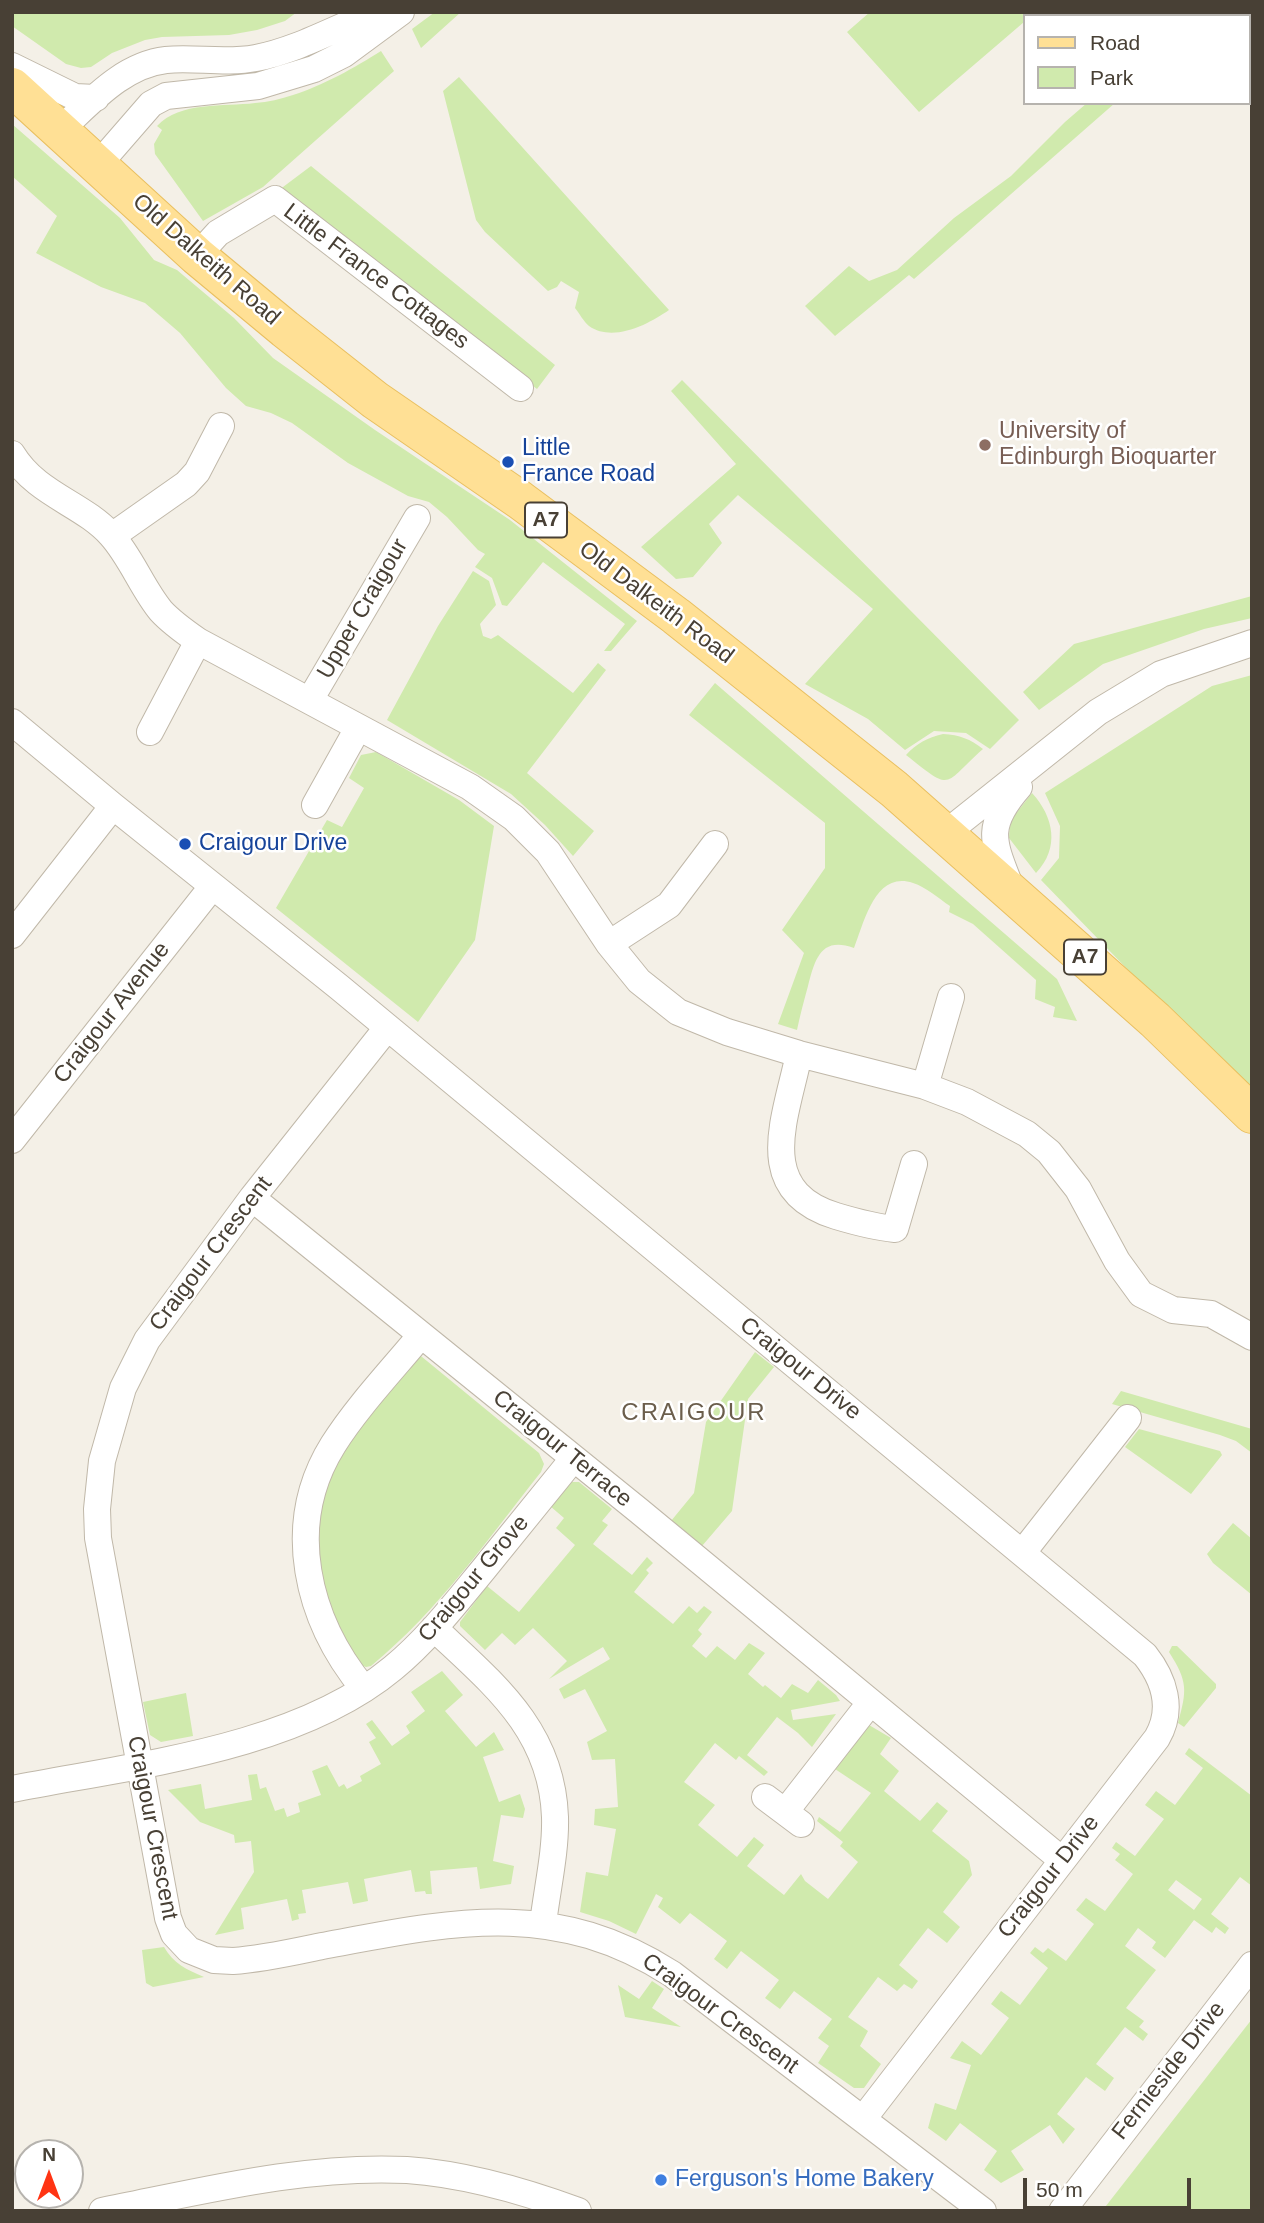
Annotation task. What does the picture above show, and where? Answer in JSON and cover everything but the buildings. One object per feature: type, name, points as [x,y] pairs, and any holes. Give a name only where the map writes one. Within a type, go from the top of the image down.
[{"type":"main road","name":"Old Dalkeith Road","points":[[12,87],[197,256],[285,329],[375,400],[520,500],[676,617],[803,716],[946,834],[1155,1020],[1252,1114]]},
{"type":"street","points":[[60,130],[115,80],[147,65],[165,60],[217,62],[258,58],[377,12]]},
{"type":"street","points":[[98,165],[151,104],[166,96],[258,86],[314,69],[344,54],[401,12]]},
{"type":"street","points":[[12,66],[75,97],[96,98]]},
{"type":"street","name":"Little France Cottages","points":[[197,256],[218,233],[275,199],[520,388]]},
{"type":"street","points":[[112,536],[186,484],[197,472],[221,426]]},
{"type":"street","name":"Upper Craigour","points":[[12,454],[37,483],[96,522],[112,536],[161,611],[178,627],[198,641],[470,787],[514,818],[548,852],[609,944],[639,981],[678,1012],[727,1032],[799,1054],[925,1086],[998,1117],[1027,1134],[1049,1152],[1078,1189],[1117,1261],[1141,1294],[1173,1310],[1211,1314],[1252,1337]]},
{"type":"street","name":"Upper Craigour","points":[[310,700],[417,518]]},
{"type":"street","points":[[150,732],[198,641]]},
{"type":"street","points":[[946,834],[1098,712],[1161,674],[1252,643]]},
{"type":"street","name":"Craigour Drive","points":[[12,722],[1023,1552],[1145,1655],[1155,1668],[1166,1699],[1164,1726],[1157,1738],[863,2119]]},
{"type":"street","points":[[315,805],[358,728]]},
{"type":"street","points":[[1014,894],[997,852],[994,826],[1007,801],[1057,743]]},
{"type":"street","points":[[12,935],[113,806]]},
{"type":"street","points":[[609,944],[669,905],[715,844]]},
{"type":"street","name":"Craigour Avenue","points":[[12,1140],[212,887]]},
{"type":"street","points":[[925,1086],[951,997]]},
{"type":"street","name":"Craigour Crescent","points":[[387,1028],[252,1198],[147,1340],[120,1397],[102,1461],[97,1509],[98,1538],[171,1928],[183,1945],[197,1955],[214,1960],[249,1960],[440,1925],[494,1922],[568,1928],[606,1940],[653,1962],[984,2211]]},
{"type":"street","points":[[799,1054],[780,1152],[783,1173],[792,1188],[806,1202],[826,1212],[875,1227],[898,1239],[914,1164]]},
{"type":"street","name":"Craigour Terrace","points":[[252,1198],[1062,1860]]},
{"type":"street","points":[[364,1689],[335,1649],[313,1598],[306,1562],[309,1514],[320,1473],[334,1444],[421,1335]]},
{"type":"street","points":[[1023,1552],[1128,1418]]},
{"type":"street","name":"Craigour Grove","points":[[12,1789],[187,1755],[277,1731],[318,1714],[364,1689],[406,1658],[573,1458]]},
{"type":"street","points":[[433,1628],[514,1705],[541,1751],[549,1775],[555,1817],[543,1924]]},
{"type":"street","points":[[784,1811],[870,1703]]},
{"type":"street","name":"Fernieside Drive","points":[[1062,2211],[1252,1965]]},
{"type":"street","points":[[102,2211],[217,2200],[291,2175],[407,2170],[472,2180],[539,2197],[578,2211]]},
{"type":"green space","points":[[12,12],[297,12],[285,21],[257,30],[229,35],[145,40],[112,53],[91,67],[81,68],[66,64],[12,26]]},
{"type":"green space","points":[[435,12],[461,12],[421,48],[412,29]]},
{"type":"green space","points":[[870,12],[1035,12],[1023,14],[1023,23],[919,112],[847,32]]},
{"type":"green space","points":[[381,51],[394,71],[263,187],[203,221],[155,154],[154,144],[162,130],[157,126],[178,112],[203,107],[260,103],[288,96],[350,70]]},
{"type":"green space","points":[[459,77],[669,310],[630,330],[609,333],[599,331],[589,326],[575,308],[579,292],[561,281],[557,287],[548,291],[485,232],[476,220],[443,91]]},
{"type":"green space","points":[[1085,105],[1113,105],[914,279],[909,275],[835,336],[805,306],[849,266],[869,281],[897,270],[954,218],[1011,176]]},
{"type":"green space","points":[[12,124],[120,218],[154,260],[177,270],[234,318],[273,358],[510,520],[637,621],[611,651],[604,651],[625,624],[543,562],[507,606],[502,605],[492,578],[475,567],[485,554],[429,502],[408,496],[348,463],[292,423],[271,413],[246,406],[226,388],[180,333],[145,303],[101,287],[36,253],[57,216],[12,176]]},
{"type":"green space","points":[[311,166],[555,365],[537,389],[279,190]]},
{"type":"green space","points":[[682,380],[1019,720],[990,749],[966,733],[934,731],[905,750],[868,719],[805,684],[873,609],[738,495],[709,524],[722,543],[693,577],[676,579],[641,547],[736,464],[671,391]]},
{"type":"green space","points":[[473,571],[489,581],[496,605],[480,624],[483,636],[491,639],[498,635],[573,693],[598,663],[606,670],[527,773],[594,831],[573,856],[545,825],[511,794],[387,720],[438,626]]},
{"type":"green space","points":[[1252,596],[1252,618],[1204,629],[1103,664],[1039,710],[1023,692],[1074,644]]},
{"type":"green space","points":[[1252,675],[1252,1098],[1041,880],[1059,858],[1060,826],[1045,793],[1212,686]]},
{"type":"green space","points":[[715,683],[1057,979],[1077,1021],[1053,1017],[1055,1007],[1035,999],[1036,980],[973,924],[949,912],[950,906],[923,887],[900,881],[889,884],[873,901],[854,948],[834,945],[821,952],[811,976],[797,1030],[778,1024],[804,953],[782,930],[825,868],[825,823],[689,715]]},
{"type":"green space","points":[[943,734],[964,738],[983,749],[947,780],[933,775],[906,755],[914,747]]},
{"type":"green space","points":[[376,752],[459,800],[494,826],[475,940],[418,1022],[276,908],[327,820],[342,827],[364,788],[349,778],[361,755]]},
{"type":"green space","points":[[1032,793],[1045,812],[1051,833],[1049,853],[1036,873],[1009,838],[1010,821]]},
{"type":"green space","points":[[416,1352],[539,1453],[544,1464],[541,1472],[440,1598],[395,1645],[371,1666],[366,1667],[358,1664],[321,1594],[317,1518],[335,1458]]},
{"type":"green space","points":[[755,1352],[774,1367],[748,1399],[732,1511],[702,1546],[671,1521],[694,1493],[706,1422]]},
{"type":"green space","points":[[1121,1391],[1252,1429],[1252,1453],[1236,1441],[1220,1435],[1112,1404]]},
{"type":"green space","points":[[1139,1429],[1220,1451],[1222,1455],[1191,1494],[1125,1447]]},
{"type":"green space","points":[[572,1482],[579,1482],[612,1509],[602,1521],[608,1525],[593,1544],[632,1575],[647,1557],[653,1563],[646,1570],[649,1573],[634,1592],[673,1624],[689,1606],[697,1613],[704,1606],[712,1612],[698,1630],[702,1634],[692,1646],[706,1658],[717,1646],[735,1660],[749,1643],[765,1653],[748,1674],[763,1687],[765,1685],[781,1698],[792,1684],[808,1693],[818,1680],[840,1701],[791,1710],[793,1720],[836,1714],[812,1747],[777,1717],[747,1755],[768,1772],[764,1776],[739,1756],[736,1760],[715,1743],[684,1782],[715,1805],[698,1825],[737,1857],[754,1837],[764,1845],[747,1866],[784,1895],[801,1874],[805,1881],[828,1899],[858,1862],[840,1846],[843,1842],[817,1821],[819,1817],[840,1832],[871,1793],[832,1767],[865,1726],[869,1725],[891,1738],[880,1754],[899,1771],[884,1791],[920,1821],[937,1802],[948,1811],[932,1831],[969,1861],[972,1875],[943,1912],[960,1927],[947,1943],[928,1928],[899,1965],[918,1981],[912,1989],[904,1984],[897,1991],[878,1977],[848,2017],[868,2031],[860,2046],[881,2064],[864,2088],[854,2088],[818,2063],[829,2046],[818,2038],[832,2019],[794,1991],[780,2009],[765,1998],[779,1980],[741,1951],[727,1969],[714,1959],[727,1941],[690,1913],[680,1924],[658,1907],[663,1898],[656,1894],[636,1934],[609,1921],[580,1912],[586,1872],[608,1876],[616,1829],[594,1825],[595,1809],[618,1807],[615,1759],[592,1760],[587,1742],[607,1731],[585,1689],[564,1699],[559,1689],[610,1659],[603,1647],[549,1679],[567,1661],[533,1628],[515,1645],[502,1633],[485,1650],[460,1626],[460,1622],[487,1586],[519,1612],[575,1545],[556,1528],[564,1518],[550,1506]]},
{"type":"green space","points":[[1233,1523],[1252,1539],[1252,1595],[1213,1563],[1207,1554]]},
{"type":"green space","points":[[1172,1646],[1177,1646],[1216,1684],[1216,1688],[1184,1727],[1178,1723],[1184,1694],[1183,1679],[1169,1652]]},
{"type":"green space","points":[[442,1671],[463,1695],[445,1711],[476,1747],[494,1732],[504,1750],[483,1757],[499,1802],[520,1794],[525,1809],[523,1818],[501,1815],[493,1861],[514,1866],[511,1884],[480,1889],[477,1867],[430,1871],[432,1894],[426,1894],[425,1891],[415,1892],[411,1870],[364,1879],[368,1901],[353,1904],[348,1882],[302,1890],[306,1913],[298,1914],[299,1919],[292,1921],[287,1899],[241,1908],[244,1929],[215,1935],[254,1872],[251,1841],[235,1843],[234,1835],[200,1822],[168,1790],[201,1784],[205,1809],[252,1800],[248,1775],[257,1774],[260,1789],[266,1787],[275,1811],[284,1808],[287,1817],[300,1812],[298,1803],[321,1795],[312,1771],[327,1765],[339,1787],[344,1784],[347,1789],[362,1781],[360,1776],[381,1764],[369,1742],[376,1738],[366,1724],[372,1720],[392,1746],[410,1733],[406,1726],[425,1711],[411,1692]]},
{"type":"green space","points":[[186,1693],[193,1736],[161,1742],[150,1735],[143,1702]]},
{"type":"green space","points":[[1189,1748],[1252,1796],[1252,1886],[1240,1877],[1211,1914],[1229,1928],[1225,1934],[1216,1927],[1212,1933],[1194,1920],[1165,1958],[1152,1948],[1156,1942],[1138,1928],[1125,1946],[1156,1970],[1126,2008],[1144,2021],[1139,2027],[1148,2034],[1143,2041],[1125,2027],[1096,2064],[1114,2078],[1105,2091],[1086,2077],[1057,2114],[1075,2129],[1063,2144],[1050,2125],[1011,2151],[1024,2170],[1001,2183],[984,2170],[997,2151],[960,2123],[946,2141],[928,2128],[935,2103],[956,2110],[971,2065],[950,2058],[962,2041],[981,2055],[1009,2018],[991,2004],[1001,1991],[1020,2005],[1048,1968],[1030,1953],[1035,1947],[1043,1953],[1048,1948],[1066,1961],[1094,1924],[1076,1910],[1086,1898],[1105,1911],[1133,1874],[1115,1860],[1120,1854],[1112,1848],[1116,1842],[1135,1856],[1164,1819],[1145,1805],[1156,1791],[1175,1805],[1203,1768],[1185,1754]],"holes":[[[1176,1880],[1202,1899],[1194,1910],[1168,1890]]]},
{"type":"green space","points":[[164,1947],[181,1965],[204,1977],[153,1987],[146,1983],[142,1950]]},
{"type":"green space","points":[[652,1981],[664,1989],[652,2008],[681,2027],[625,2017],[618,1985],[639,1999]]},
{"type":"green space","points":[[1252,2019],[1252,2211],[1102,2211]]},
{"type":"place","name":"University of Edinburgh Bioquarter","points":[[985,445]]},
{"type":"place","name":"Little France Road","points":[[508,462]]},
{"type":"place","name":"Craigour Drive","points":[[185,844]]},
{"type":"place","name":"Ferguson's Home Bakery","points":[[661,2180]]},
{"type":"district","name":"CRAIGOUR","points":[[694,1413]]}]
